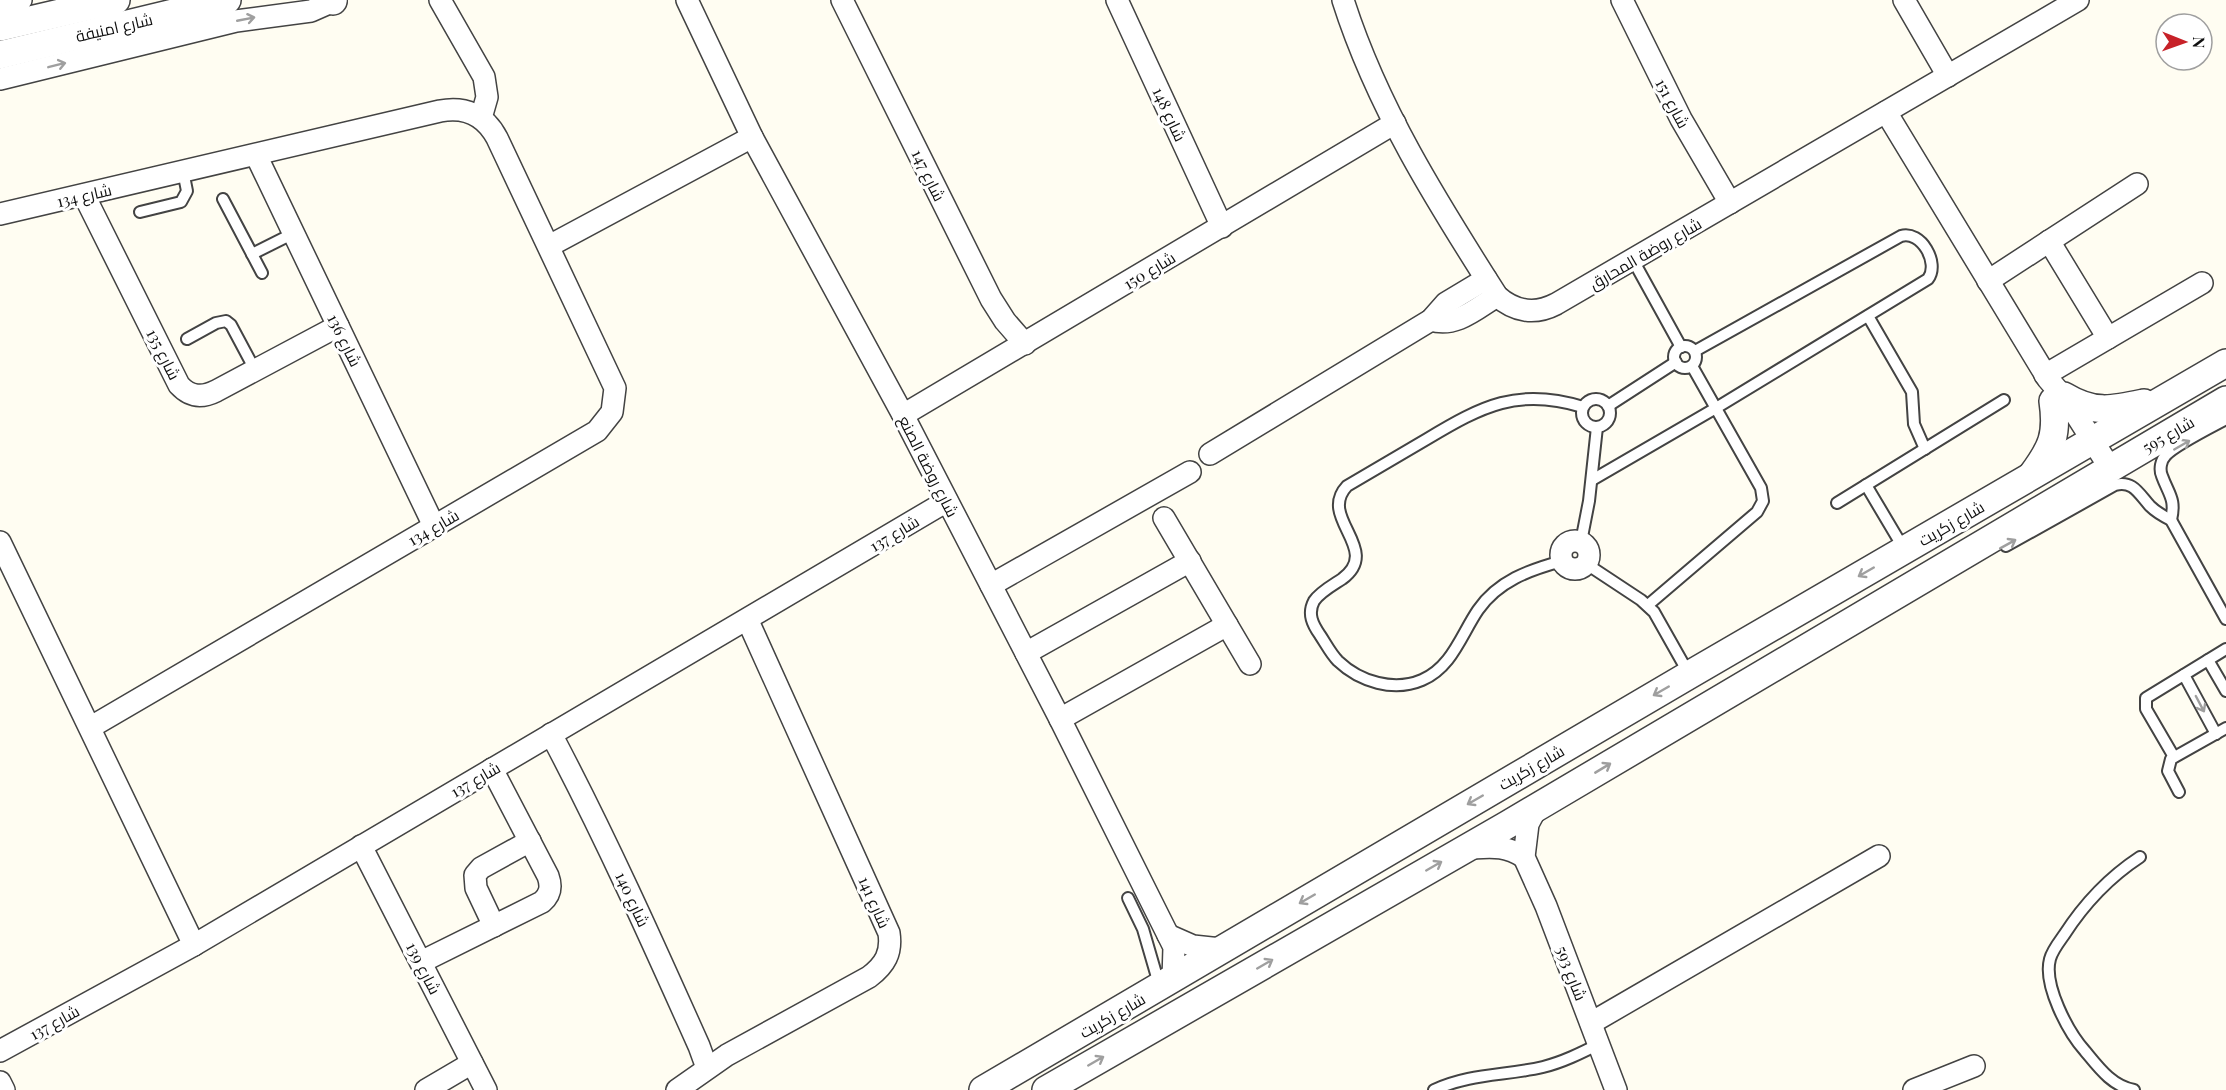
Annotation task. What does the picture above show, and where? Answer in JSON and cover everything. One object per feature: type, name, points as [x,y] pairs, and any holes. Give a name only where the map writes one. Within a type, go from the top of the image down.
[{"type":"street","name":"شارع امنيفة","points":[[7,11],[62,13],[116,0]]},
{"type":"street","name":"شارع امنيفة","points":[[0,55],[227,0]]},
{"type":"street","points":[[0,79],[245,19],[304,13],[319,9],[333,0]]},
{"type":"street","points":[[440,0],[484,77],[487,97],[481,118]]},
{"type":"street","name":"شارع روضة الصنع","points":[[687,0],[752,137],[903,415],[1060,719],[1168,935],[1173,947],[1167,983]]},
{"type":"street","name":"شارع 147","points":[[842,0],[991,298],[1005,321],[1025,344]]},
{"type":"street","name":"شارع 148","points":[[1117,0],[1222,227]]},
{"type":"street","name":"شارع روضة المحارق","points":[[1343,0],[1368,65],[1395,123],[1437,202],[1492,287],[1512,307],[1539,311],[1556,304],[1633,260],[2078,0]]},
{"type":"street","name":"شارع 151","points":[[1622,0],[1676,110],[1730,203]]},
{"type":"street","points":[[1904,0],[1948,76]]},
{"type":"street","name":"شارع 134","points":[[0,214],[448,110],[466,111],[488,123],[497,138],[612,380],[615,396],[612,412],[597,431],[91,727]]},
{"type":"street","points":[[1886,112],[2104,471]]},
{"type":"street","name":"شارع 150","points":[[903,415],[1395,123]]},
{"type":"street","points":[[549,246],[752,137]]},
{"type":"street","name":"شارع 136","points":[[256,154],[434,526]]},
{"type":"street","points":[[1988,281],[2137,184]]},
{"type":"street","name":"شارع 135","points":[[84,195],[176,379],[184,390],[196,396],[204,396],[338,326]]},
{"type":"street","points":[[2049,241],[2108,338]]},
{"type":"street","points":[[2052,388],[2108,338],[2202,283]]},
{"type":"street","points":[[1210,454],[1431,320],[1446,303],[1492,287]]},
{"type":"street","name":"شارع زكريت","points":[[983,1090],[2226,363]]},
{"type":"street","points":[[2052,388],[2078,405],[2098,410],[2119,409],[2166,398]]},
{"type":"street","points":[[2032,476],[2050,448],[2055,435],[2056,420],[2052,388]]},
{"type":"street","name":"شارع 595","points":[[2104,471],[2226,400]]},
{"type":"street","name":"شارع زكريت","points":[[1046,1090],[1537,807],[2104,471]]},
{"type":"street","points":[[991,585],[1190,472]]},
{"type":"street","name":"شارع 137","points":[[0,1051],[194,945],[492,768],[748,621],[947,501]]},
{"type":"street","points":[[1164,518],[1250,664]]},
{"type":"street","points":[[0,542],[194,945]]},
{"type":"street","points":[[1569,542],[1581,542],[1588,552],[1585,563],[1576,569],[1570,568],[1562,561],[1564,545],[1569,542]]},
{"type":"street","points":[[1026,654],[1190,561]]},
{"type":"street","name":"شارع 141","points":[[677,1090],[707,1068],[869,977],[883,966],[890,950],[889,933],[748,621]]},
{"type":"street","points":[[1060,719],[1227,626]]},
{"type":"street","name":"شارع 140","points":[[551,734],[591,809],[707,1068]]},
{"type":"street","points":[[421,962],[542,902],[547,897],[551,883],[492,768]]},
{"type":"street","points":[[1466,848],[1504,848],[1524,857],[1528,824],[1537,807]]},
{"type":"street","points":[[494,926],[476,888],[475,875],[481,868],[530,842]]},
{"type":"street","name":"شارع 139","points":[[361,846],[486,1090]]},
{"type":"street","points":[[1591,1023],[1880,856]]},
{"type":"street","name":"شارع 593","points":[[1524,857],[1546,906],[1616,1090]]},
{"type":"street","points":[[1168,935],[1194,946],[1221,949]]},
{"type":"street","points":[[426,1090],[472,1063]]},
{"type":"street","points":[[1914,1090],[1974,1066]]},
{"type":"street","points":[[0,1082],[4,1090]]},
{"type":"lane","points":[[140,212],[181,202],[187,191],[183,171]]},
{"type":"lane","points":[[223,199],[262,273]]},
{"type":"lane","points":[[252,254],[294,233]]},
{"type":"lane","points":[[1592,480],[1716,408],[1931,276],[1933,263],[1920,241],[1913,235],[1901,236],[1695,351]]},
{"type":"lane","points":[[1633,260],[1681,347]]},
{"type":"lane","points":[[1868,316],[1912,392],[1914,424],[1925,449]]},
{"type":"lane","points":[[188,339],[216,323],[226,321],[231,325],[255,370]]},
{"type":"lane","points":[[1692,366],[1683,368],[1676,362],[1675,353],[1681,347],[1686,346],[1695,351]]},
{"type":"lane","points":[[1692,366],[1696,356],[1695,351]]},
{"type":"lane","points":[[1608,406],[1676,362]]},
{"type":"lane","points":[[1648,605],[1761,507],[1763,501],[1761,488],[1692,366]]},
{"type":"lane","points":[[1562,561],[1530,570],[1496,590],[1478,611],[1462,640],[1436,672],[1424,680],[1410,684],[1381,684],[1368,680],[1347,668],[1331,651],[1313,624],[1311,616],[1311,608],[1318,596],[1347,576],[1356,562],[1356,550],[1338,506],[1342,492],[1347,486],[1466,415],[1494,404],[1539,399],[1583,407]]},
{"type":"lane","points":[[1598,400],[1608,406],[1610,411],[1607,422],[1597,427],[1587,424],[1583,419],[1583,407],[1587,403],[1598,400]]},
{"type":"lane","points":[[1837,503],[2004,400]]},
{"type":"lane","points":[[2171,520],[2172,498],[2161,474],[2165,455],[2226,419]]},
{"type":"lane","points":[[1581,542],[1592,480],[1597,427]]},
{"type":"lane","points":[[2001,548],[2115,484],[2133,486],[2156,511],[2171,520],[2226,619]]},
{"type":"lane","points":[[1866,485],[1905,549]]},
{"type":"lane","points":[[1585,563],[1648,605],[1660,619],[1689,675]]},
{"type":"lane","points":[[1916,582],[1938,580],[1954,574]]},
{"type":"lane","points":[[2174,757],[2146,709],[2145,702],[2150,694],[2226,649]]},
{"type":"lane","points":[[2208,660],[2226,692]]},
{"type":"lane","points":[[2184,675],[2216,734]]},
{"type":"lane","points":[[2180,792],[2168,771],[2168,763],[2174,757],[2226,728]]},
{"type":"lane","points":[[2134,1090],[2117,1085],[2079,1044],[2052,991],[2049,976],[2050,959],[2077,916],[2106,882],[2140,857]]},
{"type":"lane","points":[[1128,898],[1167,983]]},
{"type":"lane","points":[[1434,1090],[1470,1077],[1543,1066],[1599,1044]]}]
